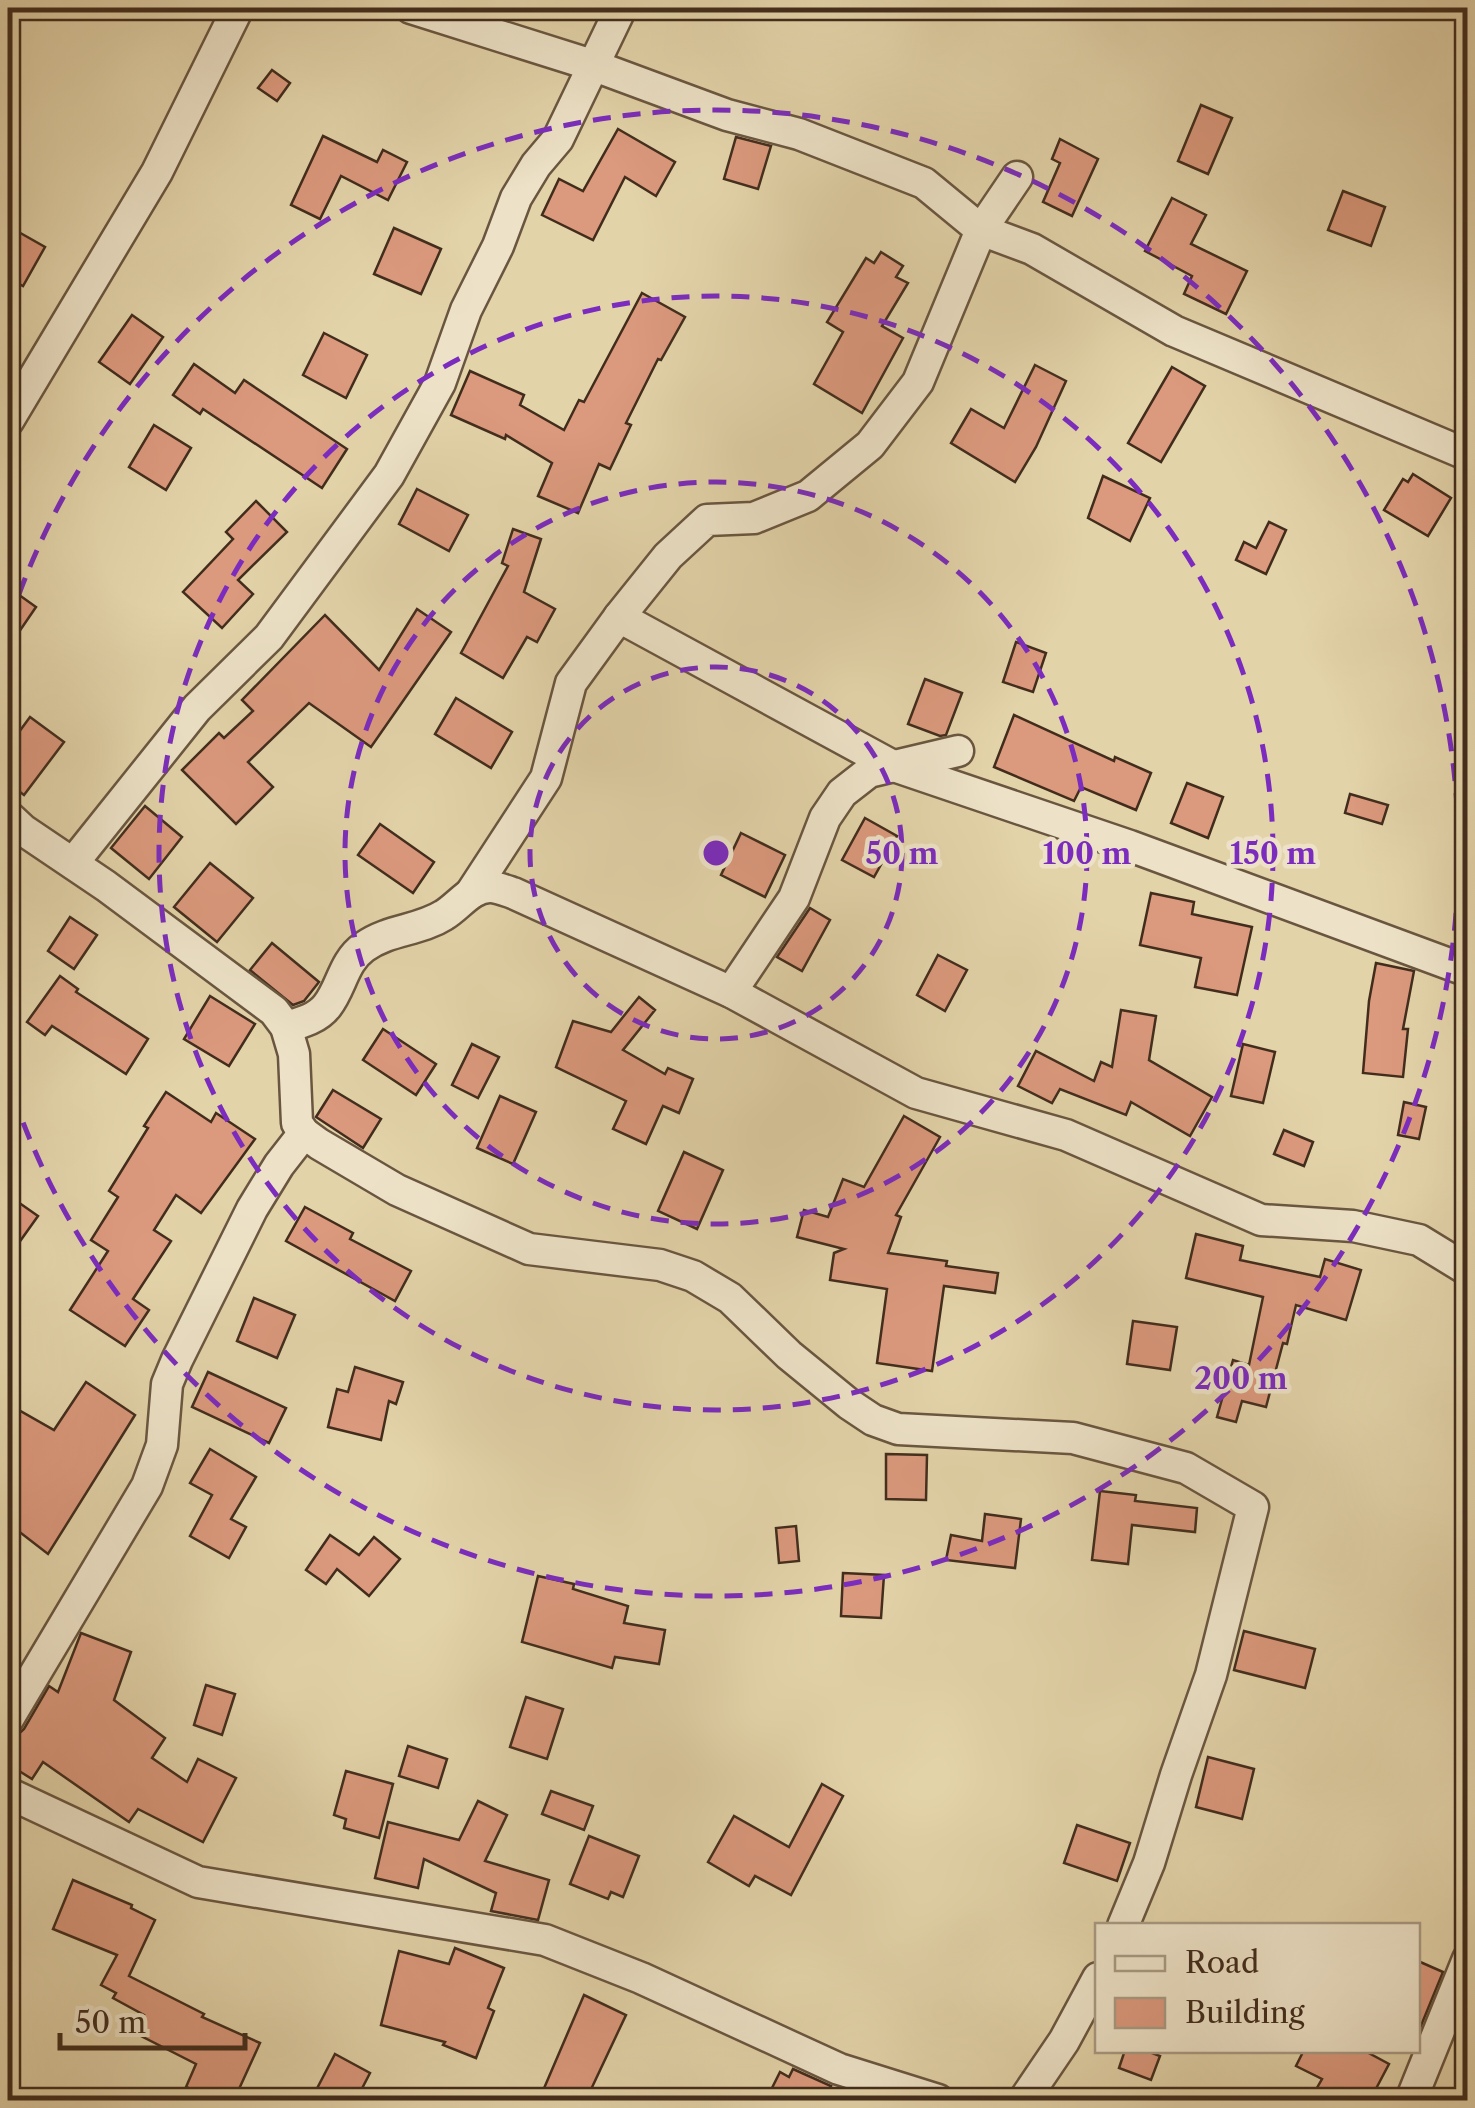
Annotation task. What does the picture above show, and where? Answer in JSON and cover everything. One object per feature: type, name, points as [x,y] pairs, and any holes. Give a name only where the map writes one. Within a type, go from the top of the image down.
[{"type":"street","points":[[8,421],[157,172],[238,8]]},
{"type":"street","points":[[411,8],[592,66],[727,115],[799,134],[924,183],[981,230],[1032,249],[1174,331],[1468,455]]},
{"type":"street","points":[[73,863],[197,708],[268,637],[389,476],[440,383],[466,310],[498,246],[516,198],[558,139],[621,8]]},
{"type":"street","points":[[286,1028],[310,1020],[327,1006],[346,966],[364,947],[395,931],[422,926],[446,914],[471,893],[546,778],[571,683],[668,556],[707,520],[754,518],[808,496],[870,445],[918,382],[981,230],[1017,177]]},
{"type":"street","points":[[619,618],[891,764],[1130,846],[1468,971]]},
{"type":"street","points":[[731,992],[794,898],[825,818],[842,793],[869,772],[891,764],[958,751]]},
{"type":"street","points":[[8,816],[274,1011],[286,1028],[294,1054],[297,1123],[304,1133],[397,1190],[529,1249],[660,1265],[694,1276],[730,1298],[789,1356],[872,1420],[898,1430],[1074,1438],[1186,1468],[1253,1507],[1212,1675],[1149,1864],[1124,1923]]},
{"type":"street","points":[[471,893],[490,887],[513,893],[731,992],[916,1093],[1066,1135],[1261,1220],[1353,1226],[1419,1240],[1468,1270]]},
{"type":"street","points":[[8,1719],[147,1486],[162,1445],[167,1384],[177,1360],[252,1209],[304,1133]]},
{"type":"street","points":[[8,1793],[198,1882],[544,1940],[641,1978],[839,2069],[938,2100]]},
{"type":"street","points":[[1411,2100],[1468,1958]]},
{"type":"street","points":[[1024,2100],[1064,2041],[1095,1984]]},
{"type":"building","points":[[272,70],[290,83],[277,101],[258,88]]},
{"type":"building","points":[[1201,105],[1232,118],[1208,174],[1178,161]]},
{"type":"building","points":[[618,129],[675,162],[656,196],[625,177],[593,240],[542,215],[559,179],[583,191]]},
{"type":"building","points":[[323,136],[377,162],[383,150],[407,162],[388,200],[341,176],[320,219],[291,205]]},
{"type":"building","points":[[736,137],[771,146],[758,189],[724,179]]},
{"type":"building","points":[[1060,139],[1098,159],[1072,216],[1043,202],[1060,163],[1052,159]]},
{"type":"building","points":[[1343,191],[1385,207],[1371,246],[1328,230]]},
{"type":"building","points":[[1172,198],[1206,215],[1191,244],[1247,271],[1226,314],[1184,294],[1192,276],[1145,251]]},
{"type":"building","points":[[8,226],[45,247],[23,286],[8,278]]},
{"type":"building","points":[[394,228],[441,249],[421,294],[374,274]]},
{"type":"building","points":[[881,252],[903,266],[896,277],[908,283],[882,326],[903,338],[862,413],[814,384],[843,332],[827,322],[866,258],[874,263]]},
{"type":"building","points":[[642,293],[685,317],[661,360],[658,359],[626,423],[631,425],[610,469],[599,464],[578,513],[538,496],[552,463],[506,435],[505,439],[451,415],[470,371],[524,395],[520,405],[564,430],[579,400],[584,402]]},
{"type":"building","points":[[132,315],[163,337],[130,384],[99,362]]},
{"type":"building","points":[[324,333],[367,355],[346,398],[303,375]]},
{"type":"building","points":[[194,364],[235,393],[244,380],[347,449],[322,488],[203,409],[200,414],[173,395]]},
{"type":"building","points":[[1035,365],[1066,381],[1015,482],[951,443],[971,409],[1004,428]]},
{"type":"building","points":[[1172,367],[1205,386],[1161,462],[1128,443]]},
{"type":"building","points":[[154,425],[191,448],[166,490],[129,467]]},
{"type":"building","points":[[1413,474],[1451,498],[1428,536],[1384,510],[1403,479],[1408,482]]},
{"type":"building","points":[[1103,476],[1150,498],[1130,541],[1088,518]]},
{"type":"building","points":[[417,489],[468,515],[449,551],[399,524]]},
{"type":"building","points":[[256,501],[287,532],[238,580],[253,594],[222,628],[183,592],[233,539],[226,532]]},
{"type":"building","points":[[1269,522],[1286,530],[1266,574],[1236,560],[1244,542],[1256,548]]},
{"type":"building","points":[[513,529],[541,539],[524,592],[555,609],[537,642],[527,637],[503,678],[461,653],[508,566],[502,563]]},
{"type":"building","points":[[8,587],[36,607],[8,648]]},
{"type":"building","points":[[417,609],[451,632],[371,747],[309,703],[248,762],[273,787],[236,824],[182,770],[219,733],[224,738],[253,711],[242,700],[325,615],[379,670]]},
{"type":"building","points":[[1016,642],[1046,653],[1033,692],[1003,682]]},
{"type":"building","points":[[925,679],[962,693],[946,735],[908,724]]},
{"type":"building","points":[[456,698],[512,732],[491,768],[435,734]]},
{"type":"building","points":[[1014,715],[1114,761],[1115,757],[1151,773],[1136,810],[1081,787],[1074,801],[994,767]]},
{"type":"building","points":[[30,717],[64,742],[24,795],[8,783],[8,747]]},
{"type":"building","points":[[1187,783],[1223,797],[1208,838],[1171,823]]},
{"type":"building","points":[[1350,794],[1388,805],[1382,824],[1345,813]]},
{"type":"building","points":[[145,806],[182,837],[149,879],[111,848]]},
{"type":"building","points":[[865,818],[897,836],[874,877],[842,860]]},
{"type":"building","points":[[380,824],[434,862],[413,893],[358,855]]},
{"type":"building","points":[[741,833],[785,855],[765,897],[721,875]]},
{"type":"building","points":[[210,863],[253,898],[217,942],[174,907]]},
{"type":"building","points":[[1151,893],[1194,902],[1192,914],[1252,927],[1237,995],[1195,987],[1201,958],[1140,945]]},
{"type":"building","points":[[810,908],[830,920],[802,971],[777,957]]},
{"type":"building","points":[[70,917],[97,935],[74,969],[48,951]]},
{"type":"building","points":[[272,943],[319,982],[304,1001],[293,1005],[250,970]]},
{"type":"building","points":[[938,955],[967,970],[945,1011],[917,995]]},
{"type":"building","points":[[1376,963],[1414,971],[1403,1029],[1408,1029],[1403,1077],[1363,1073]]},
{"type":"building","points":[[60,976],[78,989],[76,992],[148,1039],[126,1074],[52,1026],[45,1035],[27,1022]]},
{"type":"building","points":[[210,996],[255,1024],[229,1066],[184,1039]]},
{"type":"building","points":[[639,997],[655,1010],[623,1050],[665,1074],[668,1068],[693,1079],[679,1113],[663,1106],[646,1144],[613,1129],[626,1101],[556,1067],[573,1021],[611,1032]]},
{"type":"building","points":[[1121,1010],[1156,1016],[1149,1060],[1212,1097],[1190,1136],[1131,1102],[1126,1115],[1060,1089],[1052,1103],[1018,1086],[1036,1051],[1094,1081],[1101,1062],[1112,1067]]},
{"type":"building","points":[[383,1029],[436,1064],[416,1095],[363,1060]]},
{"type":"building","points":[[472,1044],[499,1057],[478,1098],[452,1085]]},
{"type":"building","points":[[1243,1044],[1275,1052],[1263,1103],[1231,1096]]},
{"type":"building","points":[[333,1090],[381,1119],[363,1148],[316,1117]]},
{"type":"building","points":[[166,1092],[211,1122],[216,1113],[255,1139],[201,1213],[176,1195],[154,1230],[171,1241],[133,1299],[149,1310],[125,1346],[70,1310],[108,1251],[91,1240],[118,1197],[109,1191]]},
{"type":"building","points":[[500,1096],[536,1112],[513,1164],[477,1148]]},
{"type":"building","points":[[1404,1102],[1426,1107],[1419,1139],[1398,1135]]},
{"type":"building","points":[[904,1116],[940,1137],[896,1215],[901,1217],[888,1253],[998,1273],[995,1293],[944,1286],[932,1371],[877,1363],[887,1289],[830,1280],[834,1253],[844,1249],[797,1237],[804,1210],[828,1217],[843,1179],[864,1187]]},
{"type":"building","points":[[1284,1130],[1313,1142],[1304,1166],[1274,1154]]},
{"type":"building","points":[[684,1152],[723,1170],[697,1229],[658,1211]]},
{"type":"building","points":[[8,1195],[38,1216],[8,1258]]},
{"type":"building","points":[[305,1207],[353,1233],[350,1239],[411,1271],[395,1301],[286,1241]]},
{"type":"building","points":[[1196,1234],[1243,1246],[1240,1260],[1320,1277],[1325,1259],[1361,1270],[1346,1320],[1296,1305],[1266,1407],[1242,1401],[1236,1422],[1217,1417],[1233,1360],[1249,1365],[1263,1297],[1186,1278]]},
{"type":"building","points":[[254,1298],[295,1315],[277,1358],[237,1341]]},
{"type":"building","points":[[1133,1321],[1177,1327],[1170,1370],[1127,1364]]},
{"type":"building","points":[[355,1367],[403,1382],[396,1404],[389,1401],[381,1440],[328,1427],[337,1389],[348,1392]]},
{"type":"building","points":[[208,1372],[286,1408],[269,1443],[192,1407]]},
{"type":"building","points":[[86,1382],[135,1415],[48,1554],[8,1523],[8,1404],[54,1430]]},
{"type":"building","points":[[210,1449],[256,1477],[231,1519],[246,1527],[229,1558],[190,1536],[212,1495],[190,1483]]},
{"type":"building","points":[[886,1454],[927,1455],[926,1500],[886,1499]]},
{"type":"building","points":[[1100,1491],[1136,1495],[1135,1501],[1197,1508],[1195,1532],[1132,1525],[1128,1564],[1092,1560]]},
{"type":"building","points":[[985,1514],[1021,1519],[1015,1568],[946,1560],[951,1535],[982,1541]]},
{"type":"building","points":[[796,1526],[799,1561],[779,1563],[776,1528]]},
{"type":"building","points":[[330,1535],[359,1555],[374,1537],[400,1559],[369,1596],[337,1569],[326,1584],[306,1570]]},
{"type":"building","points":[[843,1573],[884,1575],[881,1618],[841,1616]]},
{"type":"building","points":[[538,1576],[574,1584],[573,1589],[628,1606],[624,1623],[665,1630],[659,1664],[615,1657],[612,1668],[522,1642]]},
{"type":"building","points":[[1244,1631],[1315,1649],[1305,1688],[1234,1670]]},
{"type":"building","points":[[81,1633],[131,1652],[114,1700],[165,1738],[152,1758],[187,1782],[198,1759],[236,1778],[203,1842],[138,1809],[129,1822],[43,1762],[32,1779],[8,1764],[8,1744],[24,1729],[49,1686],[58,1692]]},
{"type":"building","points":[[206,1685],[235,1694],[222,1735],[194,1725]]},
{"type":"building","points":[[526,1697],[563,1709],[547,1759],[510,1747]]},
{"type":"building","points":[[408,1746],[447,1759],[438,1788],[399,1776]]},
{"type":"building","points":[[1208,1757],[1254,1769],[1242,1819],[1196,1807]]},
{"type":"building","points":[[346,1771],[393,1784],[379,1838],[344,1828],[346,1819],[334,1815]]},
{"type":"building","points":[[822,1784],[843,1796],[791,1895],[755,1876],[749,1886],[708,1862],[734,1816],[789,1847]]},
{"type":"building","points":[[551,1791],[593,1806],[584,1830],[542,1814]]},
{"type":"building","points":[[478,1801],[507,1815],[485,1861],[549,1880],[538,1920],[491,1911],[496,1893],[424,1859],[418,1888],[375,1878],[388,1822],[459,1840]]},
{"type":"building","points":[[1077,1825],[1130,1843],[1117,1881],[1064,1863]]},
{"type":"building","points":[[589,1836],[639,1856],[623,1897],[611,1892],[608,1899],[570,1884]]},
{"type":"building","points":[[73,1880],[132,1905],[131,1908],[155,1920],[129,1976],[204,2014],[202,2017],[260,2043],[234,2100],[215,2100],[186,2087],[196,2064],[135,2033],[144,2015],[113,1998],[116,1993],[101,1985],[117,1955],[53,1929]]},
{"type":"building","points":[[455,1948],[504,1968],[488,2008],[494,2011],[476,2058],[443,2045],[445,2042],[381,2025],[399,1951],[449,1964]]},
{"type":"building","points":[[1420,1962],[1443,1972],[1420,2028]]},
{"type":"building","points":[[584,1995],[626,2015],[586,2100],[539,2100]]},
{"type":"building","points":[[1124,2053],[1160,2056],[1151,2080],[1119,2068]]},
{"type":"building","points":[[1302,2053],[1369,2053],[1389,2064],[1370,2100],[1310,2100],[1322,2079],[1296,2066]]},
{"type":"building","points":[[335,2054],[370,2073],[356,2100],[311,2100]]},
{"type":"building","points":[[793,2069],[831,2086],[823,2100],[766,2100],[780,2072],[789,2077]]}]
